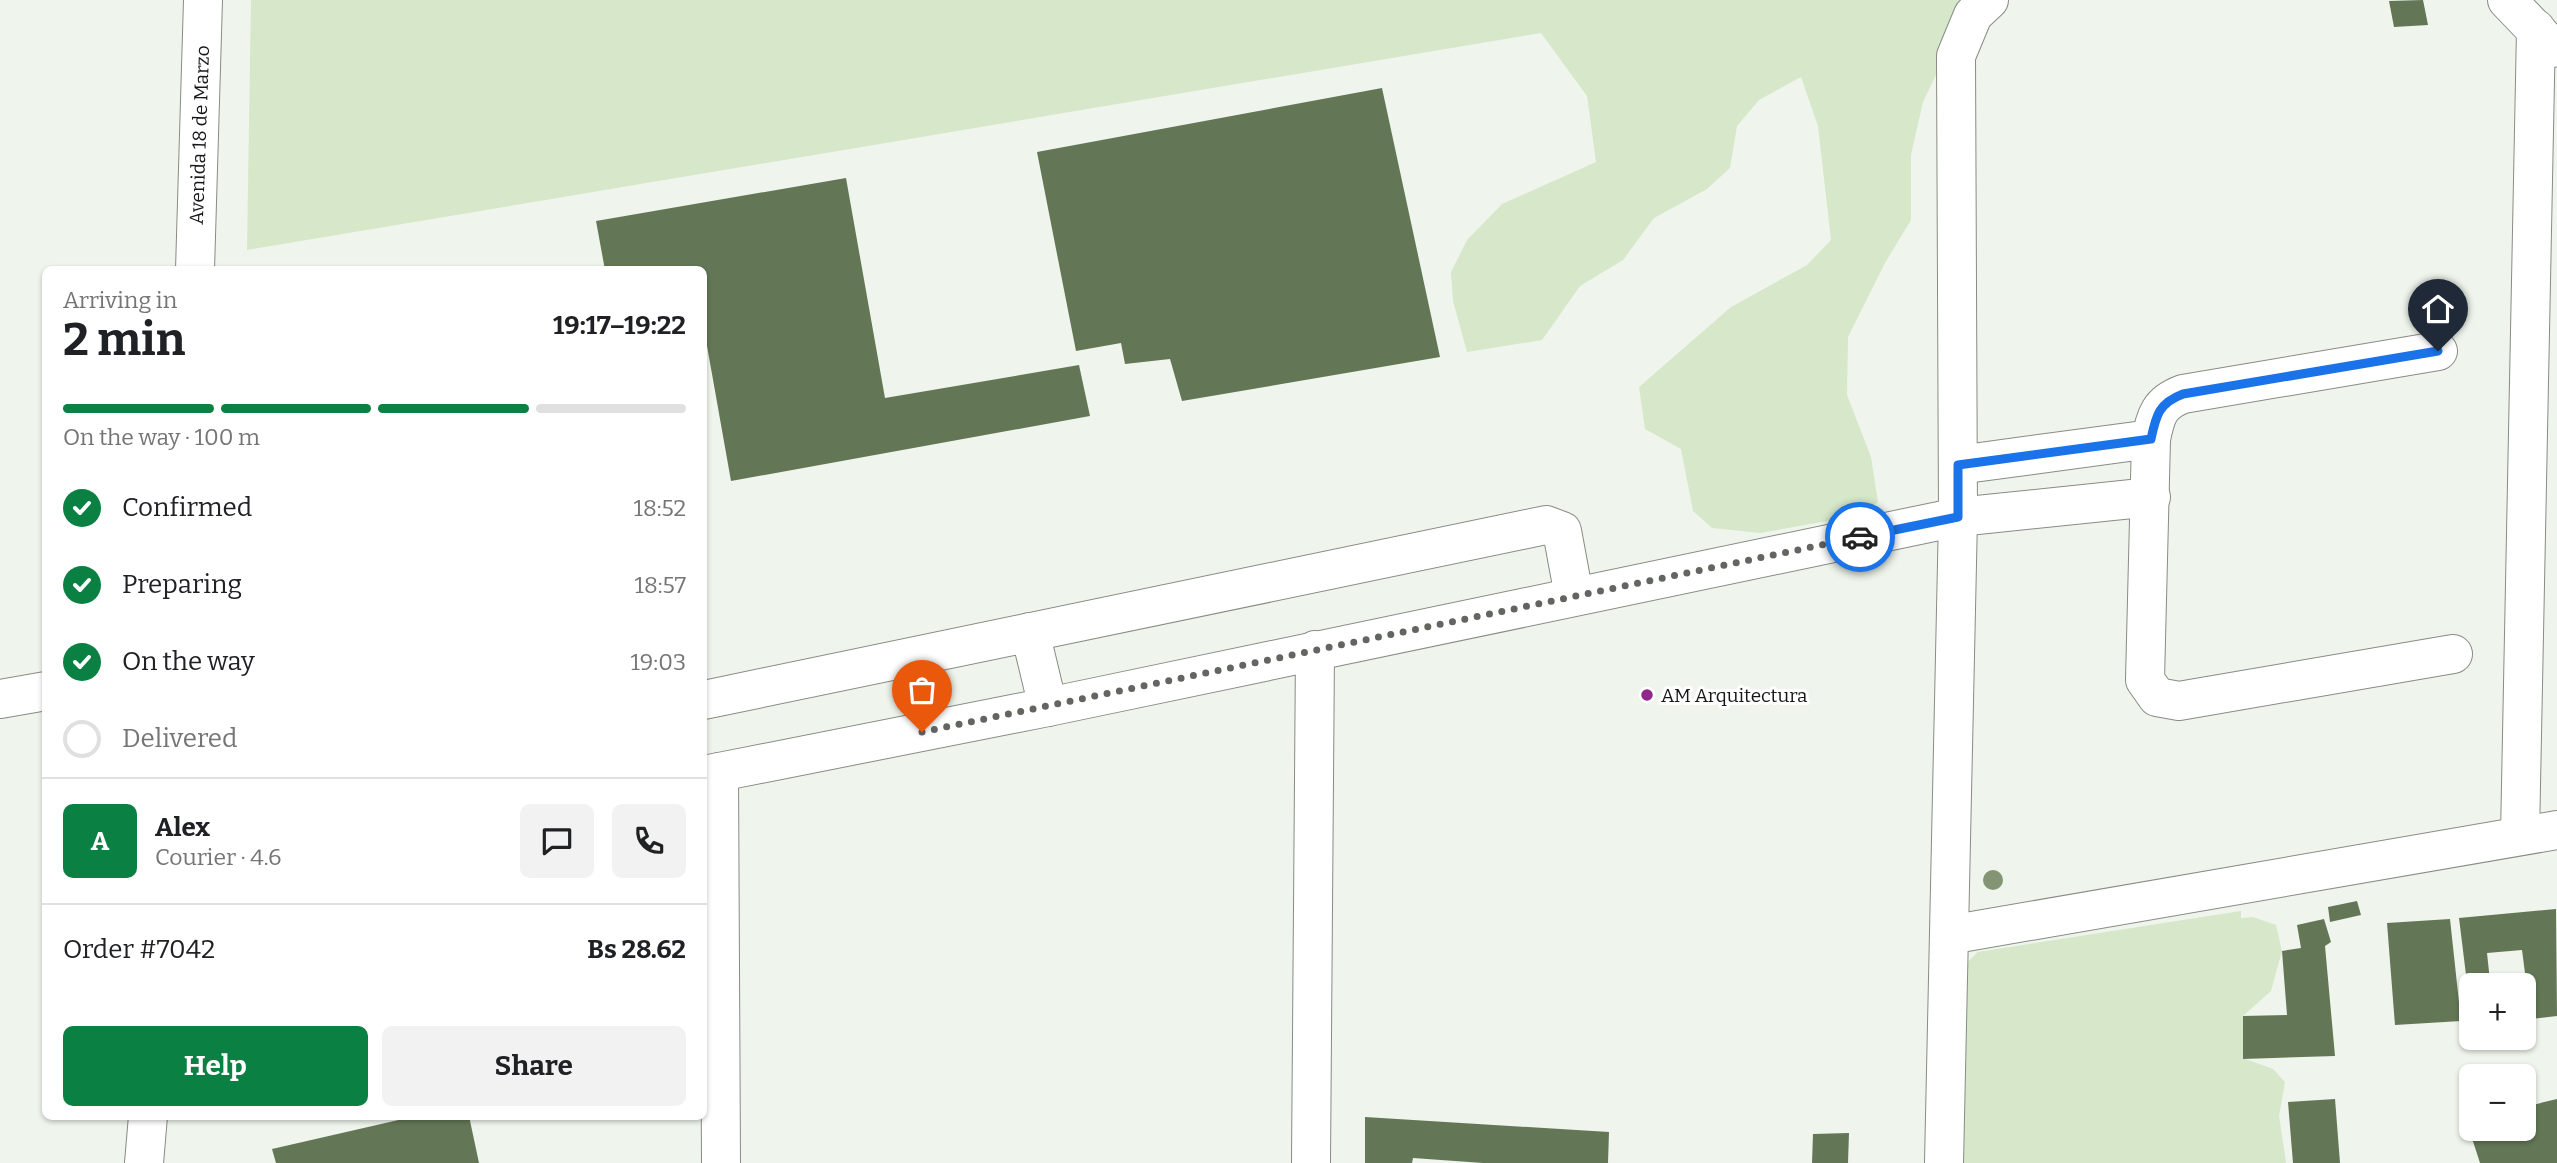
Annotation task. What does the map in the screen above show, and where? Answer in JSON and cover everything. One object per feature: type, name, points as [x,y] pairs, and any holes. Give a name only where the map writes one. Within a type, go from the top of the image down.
[{"type":"street","name":"Avenida 18 de Marzo","points":[[195,266],[203,0]]},
{"type":"street","points":[[1944,1163],[1958,517],[1956,56],[1973,15],[1989,0]]},
{"type":"street","points":[[2507,0],[2547,41],[2520,836]]},
{"type":"street","points":[[2438,351],[2183,394],[2167,400],[2156,413],[2151,439],[2145,680],[2157,697],[2179,701],[2454,654]]},
{"type":"street","points":[[1958,465],[2151,439]]},
{"type":"street","points":[[722,1163],[711,773],[1048,707],[1958,517],[2151,497]]},
{"type":"street","points":[[707,699],[1546,525],[1562,531],[1574,596]]},
{"type":"street","points":[[1030,632],[1048,707]]},
{"type":"street","points":[[1311,1163],[1315,650]]},
{"type":"street","points":[[0,699],[42,692]]},
{"type":"street","points":[[1949,935],[2557,830]]},
{"type":"street","points":[[144,1163],[148,1120]]},
{"type":"green space","points":[[251,0],[1980,0],[1964,16],[1923,102],[1911,155],[1911,220],[1885,263],[1848,337],[1847,395],[1871,457],[1878,502],[1862,515],[1760,533],[1712,528],[1693,511],[1681,449],[1645,429],[1639,387],[1731,307],[1807,265],[1831,240],[1818,126],[1801,77],[1759,100],[1737,126],[1730,168],[1707,189],[1654,218],[1623,260],[1580,286],[1542,340],[1467,352],[1453,301],[1451,272],[1467,240],[1502,204],[1596,162],[1587,96],[1541,33],[247,250]]},
{"type":"green space","points":[[2241,911],[2241,918],[2253,917],[2276,925],[2282,951],[2271,991],[2243,1016],[2243,1058],[2273,1069],[2285,1082],[2279,1116],[2286,1163],[1948,1163],[1952,977],[1978,952]]},
{"type":"building","points":[[2423,0],[2428,25],[2394,27],[2389,1]]},
{"type":"building","points":[[1382,88],[1440,357],[1182,401],[1170,359],[1125,364],[1121,343],[1076,351],[1037,152]]},
{"type":"building","points":[[846,178],[885,398],[1079,365],[1090,416],[731,481],[707,346],[707,266],[604,266],[596,221]]},
{"type":"building","points":[[2357,901],[2361,915],[2330,922],[2328,907]]},
{"type":"building","points":[[2556,909],[2557,1016],[2536,1018],[2536,973],[2525,973],[2522,950],[2487,953],[2489,973],[2466,973],[2459,918]]},
{"type":"building","points":[[2324,919],[2331,942],[2325,946],[2335,1056],[2243,1059],[2243,1016],[2287,1015],[2282,951],[2301,948],[2297,925]]},
{"type":"building","points":[[2450,919],[2459,1021],[2395,1025],[2387,923]]},
{"type":"building","points":[[2335,1099],[2340,1163],[2293,1163],[2288,1102]]},
{"type":"building","points":[[2557,1099],[2557,1163],[2480,1163],[2473,1141],[2536,1141],[2536,1104]]},
{"type":"building","points":[[1365,1117],[1609,1132],[1608,1163],[1483,1163],[1413,1158],[1412,1163],[1365,1163]]},
{"type":"building","points":[[399,1120],[470,1120],[479,1163],[276,1163],[272,1149]]},
{"type":"building","points":[[1849,1133],[1848,1163],[1812,1163],[1813,1134]]},
{"type":"way so far","points":[[922,732],[1860,537]]},
{"type":"place","name":"AM Arquitectura","points":[[1647,695]]},
{"type":"route","points":[[1860,537],[1958,517],[1958,465],[2151,439],[2156,413],[2167,400],[2183,394],[2438,351]]}]
